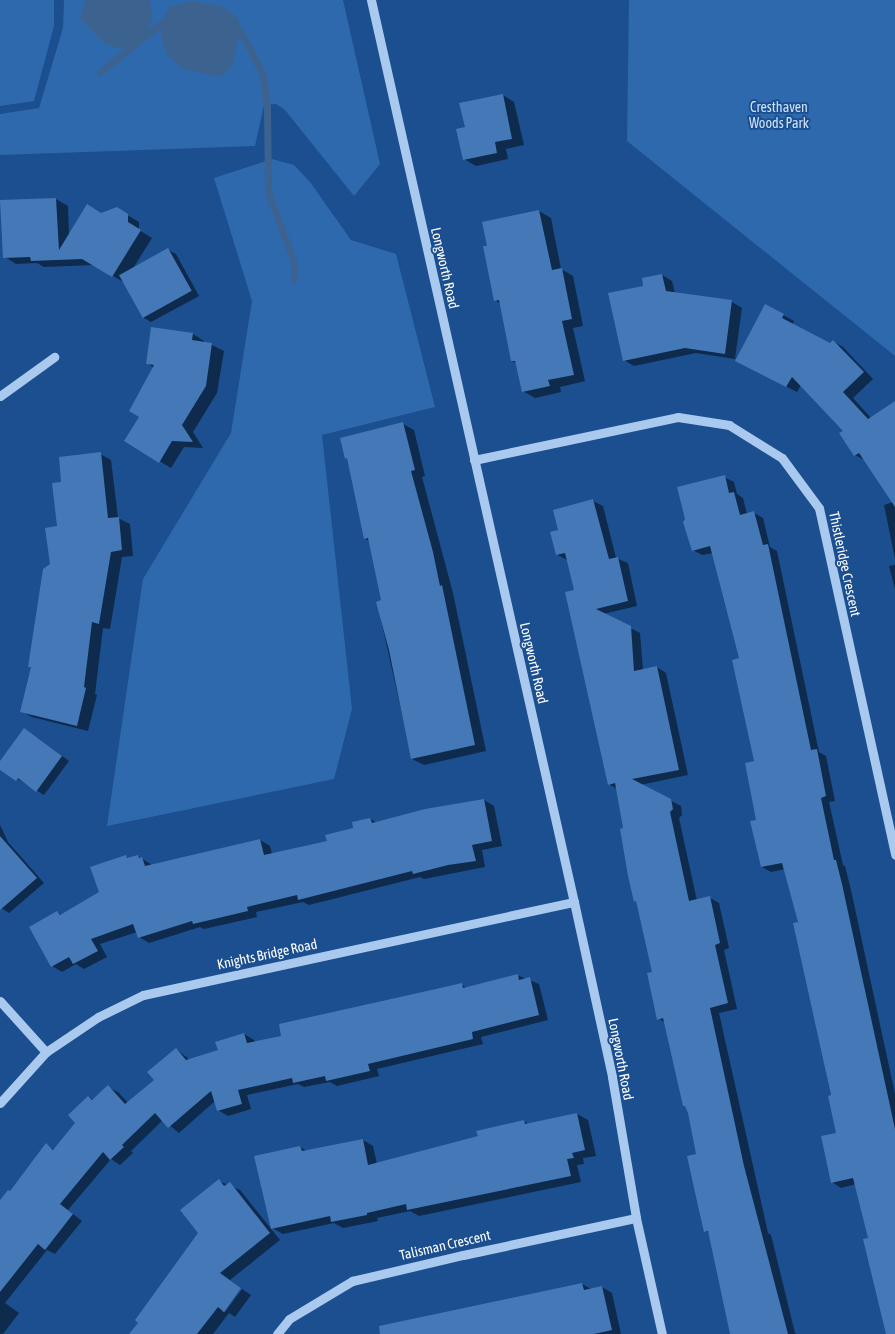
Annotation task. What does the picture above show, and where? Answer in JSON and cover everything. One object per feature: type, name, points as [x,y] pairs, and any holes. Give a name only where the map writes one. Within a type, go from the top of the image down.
[{"type":"street","name":"Longworth Road","points":[[372,0],[574,902],[612,1077],[636,1218],[662,1334]]},
{"type":"street","points":[[0,396],[54,357]]},
{"type":"street","name":"Thistleridge Crescent","points":[[474,460],[678,417],[729,425],[782,458],[818,508],[895,855]]},
{"type":"street","name":"Knights Bridge Road","points":[[0,1103],[46,1052],[98,1017],[143,995],[574,902]]},
{"type":"street","points":[[0,1001],[46,1052]]},
{"type":"street","name":"Talisman Crescent","points":[[277,1334],[289,1319],[352,1281],[463,1254],[636,1218]]},
{"type":"green space","points":[[0,0],[54,0],[54,26],[34,101],[0,106]]},
{"type":"green space","points":[[64,0],[343,0],[380,164],[354,196],[285,110],[276,104],[264,105],[255,146],[0,155],[0,114],[39,108],[63,28]]},
{"type":"green space","name":"Cresthaven Woods Park","points":[[629,0],[895,0],[895,356],[627,141]]},
{"type":"green space","points":[[272,159],[294,165],[310,182],[351,240],[396,254],[435,407],[322,435],[352,709],[334,779],[107,826],[143,579],[231,433],[252,301],[214,178]]},
{"type":"shaded area","points":[[85,0],[150,0],[152,18],[146,36],[135,45],[121,49],[104,43],[80,19]]},
{"type":"shaded area","points":[[191,1],[224,7],[239,19],[240,30],[232,66],[220,77],[183,69],[168,56],[162,41],[161,22],[170,6]]},
{"type":"building","points":[[503,94],[512,139],[495,142],[497,153],[463,160],[456,129],[465,127],[459,103]]},
{"type":"building","points":[[56,198],[59,250],[87,204],[101,213],[117,207],[128,214],[128,222],[141,230],[112,277],[82,259],[31,261],[30,257],[3,258],[0,200]]},
{"type":"building","points":[[539,210],[552,270],[562,268],[572,319],[562,321],[574,375],[548,380],[550,386],[522,392],[515,361],[511,361],[499,300],[494,301],[483,246],[487,246],[482,222]]},
{"type":"building","points":[[168,248],[192,291],[143,318],[119,275]]},
{"type":"building","points":[[662,274],[666,291],[732,300],[725,354],[685,348],[623,361],[608,293],[643,286],[642,278]]},
{"type":"building","points":[[765,304],[784,314],[782,318],[830,343],[833,340],[864,372],[843,392],[868,419],[895,401],[895,507],[859,453],[854,456],[839,433],[843,431],[792,377],[786,387],[735,361]]},
{"type":"building","points":[[151,327],[193,333],[192,340],[212,343],[206,386],[182,425],[193,442],[172,441],[159,463],[124,441],[139,417],[129,411],[154,365],[146,364]]},
{"type":"building","points":[[403,422],[415,470],[411,471],[433,552],[440,586],[442,585],[475,745],[411,759],[389,650],[376,602],[381,600],[368,538],[364,539],[347,458],[345,459],[340,438]]},
{"type":"building","points":[[101,452],[108,518],[119,517],[122,550],[111,552],[99,624],[92,622],[84,687],[86,688],[77,726],[20,712],[31,667],[28,667],[43,569],[50,564],[45,528],[57,526],[52,483],[61,482],[59,457]]},
{"type":"building","points":[[725,475],[729,493],[734,492],[740,515],[754,511],[763,545],[768,544],[811,750],[817,749],[826,796],[821,798],[834,860],[836,860],[842,884],[895,1129],[895,1334],[886,1334],[863,1239],[868,1238],[853,1178],[831,1183],[821,1136],[836,1133],[828,1096],[831,1095],[793,923],[798,922],[782,863],[761,867],[750,821],[756,820],[745,763],[754,761],[732,660],[739,658],[710,546],[692,551],[683,522],[685,519],[677,487]]},
{"type":"building","points":[[593,499],[609,559],[618,557],[628,601],[596,609],[631,626],[634,671],[657,666],[679,770],[632,779],[671,799],[673,809],[670,812],[689,901],[710,896],[720,943],[715,945],[728,1003],[710,1008],[744,1166],[788,1334],[730,1334],[708,1231],[704,1232],[687,1156],[696,1154],[688,1113],[685,1106],[683,1106],[663,1018],[657,1020],[647,973],[652,972],[636,901],[634,902],[628,876],[620,829],[623,828],[615,783],[608,785],[565,592],[574,590],[565,553],[556,555],[550,532],[558,530],[553,510]]},
{"type":"building","points":[[24,728],[62,756],[36,792],[18,778],[16,781],[0,770],[0,761]]},
{"type":"building","points":[[484,799],[492,841],[472,845],[476,861],[448,865],[413,874],[412,871],[298,900],[297,895],[247,907],[248,911],[193,924],[192,921],[138,938],[133,924],[91,939],[98,951],[73,964],[69,957],[51,967],[29,927],[57,911],[60,915],[99,892],[90,867],[126,855],[127,858],[138,855],[139,858],[142,857],[145,866],[260,839],[264,855],[327,841],[325,835],[353,828],[352,822],[370,818],[372,823],[425,809]]},
{"type":"building","points":[[0,836],[37,878],[0,910]]},
{"type":"building","points":[[518,974],[519,980],[530,977],[539,1015],[472,1032],[473,1039],[368,1064],[370,1071],[326,1081],[325,1076],[293,1083],[292,1078],[238,1090],[242,1104],[217,1111],[211,1091],[168,1128],[155,1113],[122,1145],[124,1147],[110,1160],[103,1152],[60,1204],[73,1214],[45,1250],[38,1244],[0,1292],[0,1200],[8,1190],[10,1191],[46,1143],[53,1150],[75,1123],[68,1115],[88,1096],[92,1100],[108,1085],[125,1104],[154,1080],[147,1072],[176,1048],[186,1060],[218,1050],[215,1042],[244,1033],[247,1043],[281,1036],[279,1024],[462,983],[463,988]]},
{"type":"building","points":[[577,1113],[585,1150],[572,1153],[574,1158],[567,1159],[571,1176],[407,1210],[406,1204],[367,1213],[367,1215],[331,1222],[330,1216],[271,1229],[254,1156],[300,1146],[302,1151],[363,1139],[368,1165],[478,1136],[476,1131],[524,1120],[525,1124]]},
{"type":"building","points":[[219,1179],[224,1186],[230,1182],[270,1233],[220,1273],[241,1288],[224,1312],[218,1307],[197,1334],[129,1334],[138,1323],[135,1320],[198,1233],[180,1210]]},
{"type":"building","points":[[582,1283],[584,1290],[602,1286],[612,1330],[594,1334],[380,1334],[379,1326]]},
{"type":"waterway","points":[[100,72],[167,19]]},
{"type":"waterway","points":[[235,26],[245,39],[263,75],[267,107],[268,192],[294,262],[294,279]]}]
